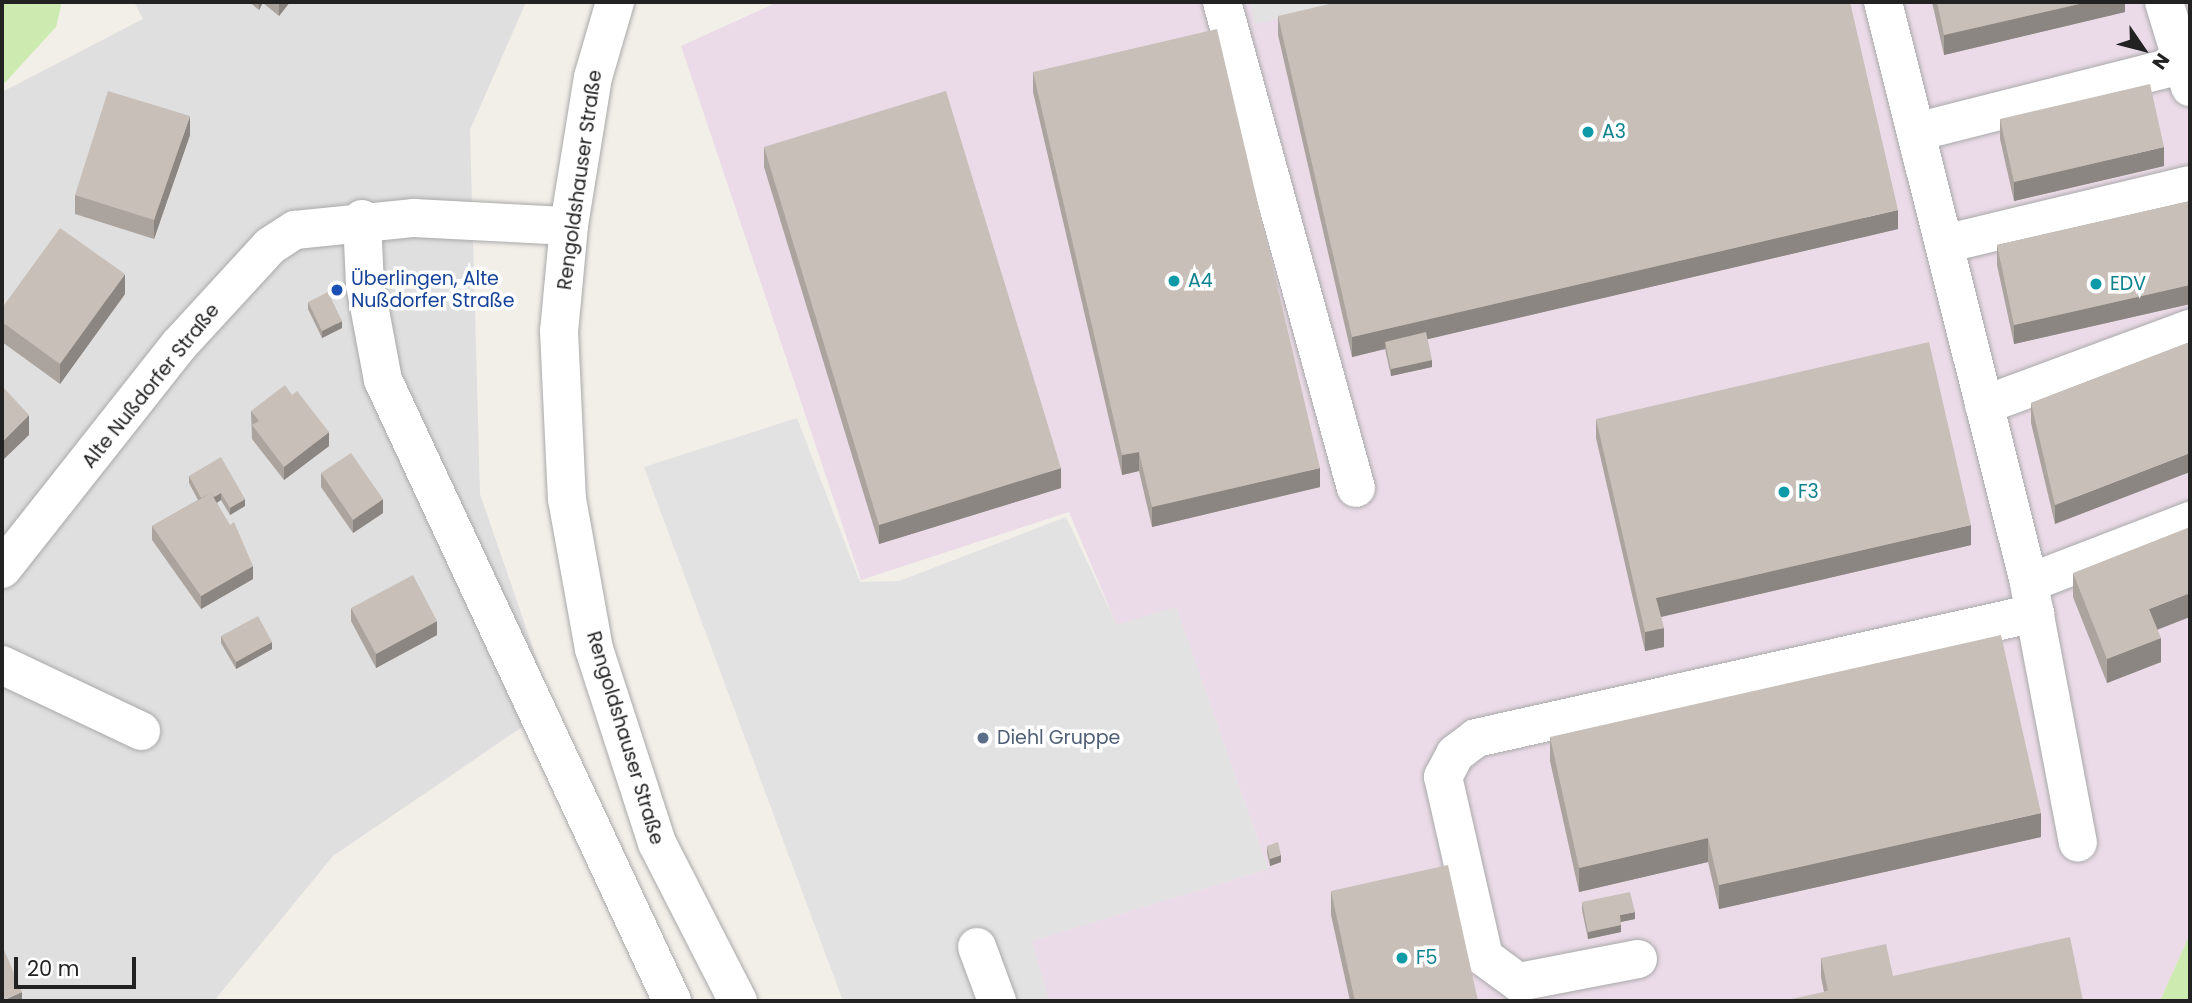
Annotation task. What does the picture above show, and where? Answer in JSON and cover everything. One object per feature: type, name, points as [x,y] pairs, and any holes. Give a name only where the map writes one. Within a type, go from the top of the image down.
[{"type":"street","name":"Rengoldshauser Straße","points":[[615,2],[593,77],[569,226],[559,331],[567,499],[594,649],[657,843],[738,1001]]},
{"type":"street","points":[[1222,2],[1356,488]]},
{"type":"street","points":[[1883,2],[2032,598],[2078,843]]},
{"type":"street","points":[[1916,132],[2186,76],[2164,2]]},
{"type":"street","points":[[1944,244],[2190,185]]},
{"type":"street","name":"Alte Nußdorfer Straße","points":[[2,569],[179,345],[270,246],[318,223],[362,219],[569,226]]},
{"type":"street","points":[[362,219],[365,285],[383,380],[672,1001]]},
{"type":"street","points":[[1984,405],[2190,329]]},
{"type":"street","points":[[1638,959],[1518,982],[1484,957],[1443,777],[1455,754],[1476,738],[2032,598],[2190,521]]},
{"type":"street","points":[[2,665],[141,731]]},
{"type":"street","points":[[977,947],[997,1001]]},
{"type":"shaded area","points":[[134,2],[526,2],[470,130],[480,494],[553,706],[333,856],[214,1001],[2,1001],[2,92],[143,19]]},
{"type":"shaded area","points":[[778,2],[2190,2],[2190,934],[2160,1001],[1049,1001],[1031,941],[1268,869],[1176,608],[1117,626],[1069,512],[861,580],[681,46]]},
{"type":"shaded area","points":[[1250,2],[1352,2],[1255,24]]},
{"type":"shaded area","name":"Diehl Gruppe","points":[[797,418],[860,582],[899,581],[1066,517],[1117,625],[1176,607],[1268,869],[1032,941],[1049,1001],[843,1001],[644,467]]},
{"type":"green space","points":[[2,2],[62,2],[56,27],[2,86]]},
{"type":"green space","points":[[2190,934],[2190,1001],[2160,1001]]},
{"type":"building","name":"A3","points":[[1338,2],[1850,2],[1898,210],[1352,337],[1278,16]]},
{"type":"building","points":[[1937,2],[2088,2],[1944,35]]},
{"type":"building","name":"A4","points":[[1217,29],[1320,468],[1152,507],[1139,452],[1122,455],[1033,72]]},
{"type":"building","points":[[2150,84],[2164,147],[2014,182],[2000,119]]},
{"type":"building","points":[[108,91],[190,116],[154,220],[75,195]]},
{"type":"building","points":[[946,91],[1061,468],[879,525],[764,147]]},
{"type":"building","name":"EDV","points":[[2190,201],[2190,285],[2014,325],[1997,245]]},
{"type":"building","points":[[60,228],[125,274],[60,364],[2,322],[2,308]]},
{"type":"building","points":[[328,292],[342,321],[322,331],[308,302]]},
{"type":"building","points":[[1426,332],[1432,360],[1391,369],[1385,342]]},
{"type":"building","name":"F3","points":[[1929,342],[1971,525],[1656,598],[1664,628],[1645,632],[1596,419]]},
{"type":"building","points":[[2190,342],[2190,453],[2055,505],[2031,403]]},
{"type":"building","points":[[285,385],[292,395],[297,391],[329,432],[284,467],[252,425],[259,421],[251,411]]},
{"type":"building","points":[[2,386],[29,415],[2,442]]},
{"type":"building","points":[[351,453],[383,499],[353,520],[321,473]]},
{"type":"building","points":[[221,457],[245,499],[230,508],[221,493],[214,497],[211,493],[201,498],[189,476]]},
{"type":"building","points":[[211,493],[230,525],[234,522],[253,566],[201,596],[152,526]]},
{"type":"building","points":[[2190,527],[2190,593],[2149,609],[2161,638],[2107,659],[2073,573]]},
{"type":"building","points":[[413,575],[437,621],[376,654],[351,608]]},
{"type":"building","points":[[258,616],[272,642],[236,662],[221,636]]},
{"type":"building","points":[[2001,635],[2041,813],[1719,885],[1708,838],[1579,868],[1550,737]]},
{"type":"building","points":[[1278,842],[1281,855],[1270,859],[1267,846]]},
{"type":"building","name":"F5","points":[[1448,865],[1478,1001],[1355,1001],[1331,891]]},
{"type":"building","points":[[1630,892],[1635,912],[1620,915],[1621,925],[1588,932],[1582,902]]},
{"type":"building","points":[[2070,937],[2083,1001],[1782,1001],[1828,991],[1821,958],[1886,944],[1893,976]]},
{"type":"building","points":[[2,945],[22,992],[2,1001]]},
{"type":"place","name":"A3","points":[[1588,132]]},
{"type":"place","name":"A4","points":[[1174,281]]},
{"type":"place","name":"EDV","points":[[2096,284]]},
{"type":"place","name":"Überlingen, Alte Nußdorfer Straße","points":[[337,290]]},
{"type":"place","name":"F3","points":[[1784,492]]},
{"type":"place","name":"Diehl Gruppe","points":[[983,738]]},
{"type":"place","name":"F5","points":[[1402,958]]}]
